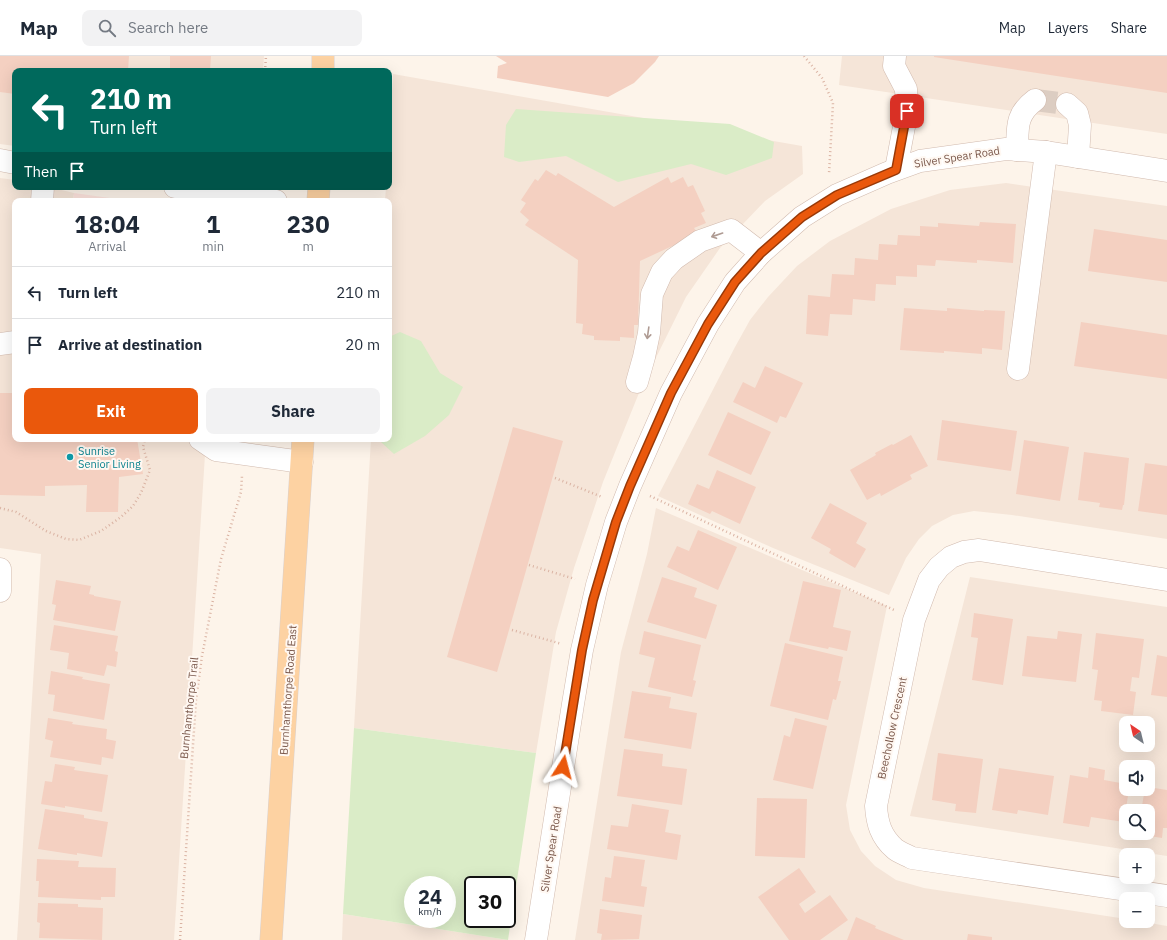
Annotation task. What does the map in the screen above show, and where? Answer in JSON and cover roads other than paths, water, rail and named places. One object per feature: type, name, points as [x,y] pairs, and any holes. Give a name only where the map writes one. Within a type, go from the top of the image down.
[{"type":"main road","points":[[323,56],[323,68]]},
{"type":"main road","name":"Burnhamthorpe Road East","points":[[271,940],[304,442]]},
{"type":"street","points":[[895,56],[894,66],[906,89],[907,111],[896,170]]},
{"type":"street","points":[[1017,150],[1019,119],[1027,106],[1035,100]]},
{"type":"street","points":[[1067,104],[1077,113],[1080,125],[1078,157]]},
{"type":"street","name":"Silver Spear Road","points":[[536,940],[582,650],[597,585],[626,496],[671,393],[708,324],[735,282],[761,253],[802,217],[837,195],[920,161],[1006,149],[1046,152],[1167,171]]},
{"type":"street","points":[[1018,369],[1046,152]]},
{"type":"street","points":[[0,160],[12,162]]},
{"type":"street","points":[[195,190],[246,198]]},
{"type":"street","points":[[637,382],[649,332],[652,294],[662,272],[674,259],[700,241],[731,230],[761,253]]},
{"type":"street","points":[[0,344],[12,342]]},
{"type":"street","points":[[204,442],[216,450],[302,462]]},
{"type":"street","name":"Beechollow Crescent","points":[[1167,580],[979,550],[964,552],[950,557],[929,580],[914,620],[876,806],[877,821],[884,836],[896,849],[912,858],[1167,896]]},
{"type":"street","points":[[0,569],[0,592]]},
{"type":"tunnel","points":[[1035,100],[1067,104]]},
{"type":"place","name":"Sunrise Senior Living","points":[[70,457]]}]
